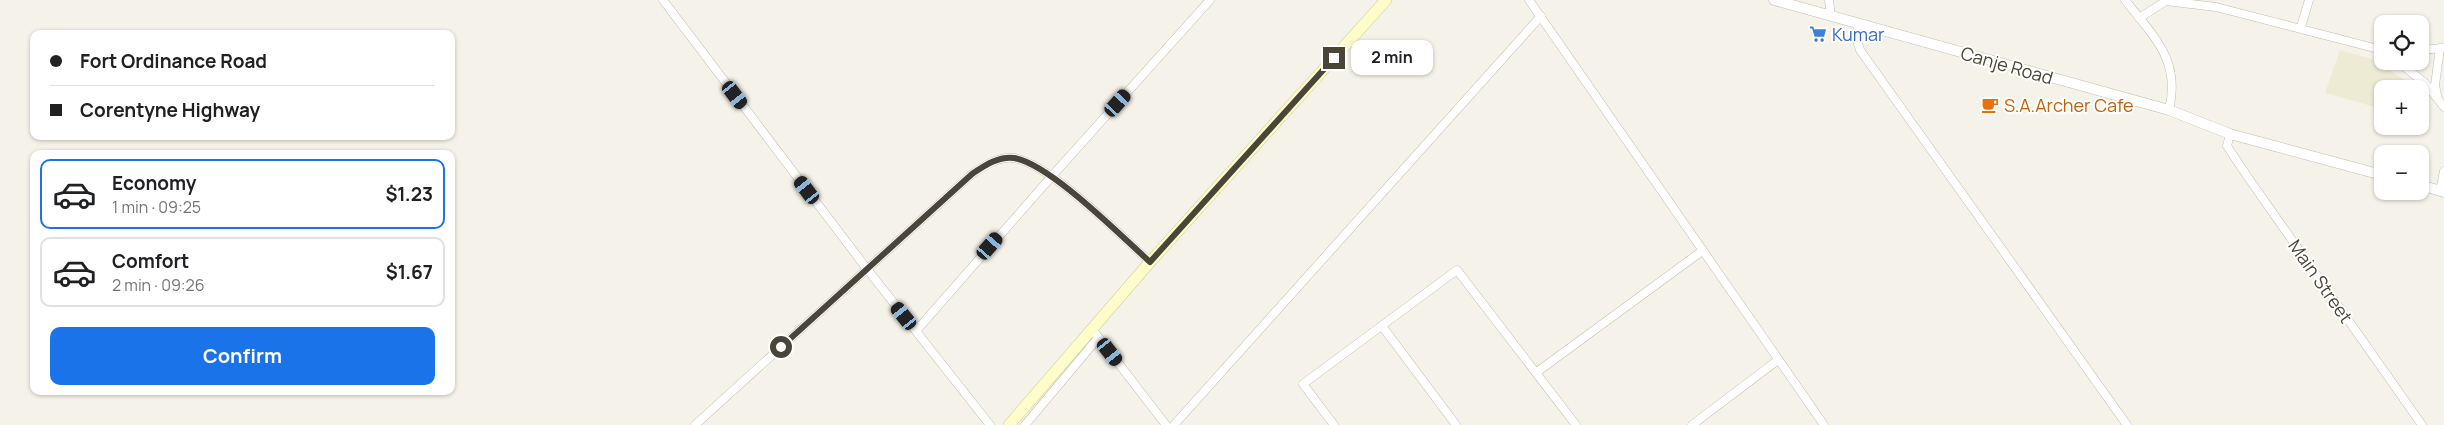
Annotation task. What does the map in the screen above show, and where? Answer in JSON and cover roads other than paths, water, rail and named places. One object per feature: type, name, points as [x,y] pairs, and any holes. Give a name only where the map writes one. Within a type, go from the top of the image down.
[{"type":"main road","points":[[1010,425],[1080,345],[1095,333],[1150,262],[1386,0]]},
{"type":"street","points":[[663,0],[867,269],[990,425]]},
{"type":"street","points":[[916,331],[1210,0]]},
{"type":"street","points":[[1531,0],[1702,251],[1824,425]]},
{"type":"street","name":"Canje Road","points":[[1774,0],[2169,110],[2230,134],[2374,173]]},
{"type":"street","points":[[1829,0],[1831,16]]},
{"type":"street","points":[[2126,0],[2166,57],[2172,73],[2174,90],[2169,110]]},
{"type":"street","points":[[2301,27],[2309,0]]},
{"type":"street","points":[[2139,18],[2166,1],[2216,7],[2301,27],[2373,49]]},
{"type":"street","points":[[1174,425],[1541,16]]},
{"type":"street","points":[[1858,24],[1857,40],[1860,50],[2127,425]]},
{"type":"street","points":[[2429,49],[2442,48],[2435,85],[2438,99]]},
{"type":"street","points":[[2408,70],[2425,83],[2444,107]]},
{"type":"street","name":"Main Street","points":[[2230,134],[2227,146],[2242,169],[2422,425]]},
{"type":"street","points":[[695,425],[972,174],[990,162],[1012,158],[1033,164],[1052,176],[1150,262]]},
{"type":"street","points":[[2429,187],[2442,191],[2444,171]]},
{"type":"street","points":[[1537,372],[1702,251]]},
{"type":"street","points":[[1334,425],[1304,384],[1457,270],[1576,425]]},
{"type":"street","points":[[1382,326],[1456,425]]},
{"type":"street","points":[[1025,425],[1095,333],[1166,425]]},
{"type":"street","points":[[1692,425],[1778,360]]},
{"type":"place","name":"Kumar","points":[[1818,34]]},
{"type":"place","name":"S.A.Archer Cafe","points":[[1990,105]]}]
